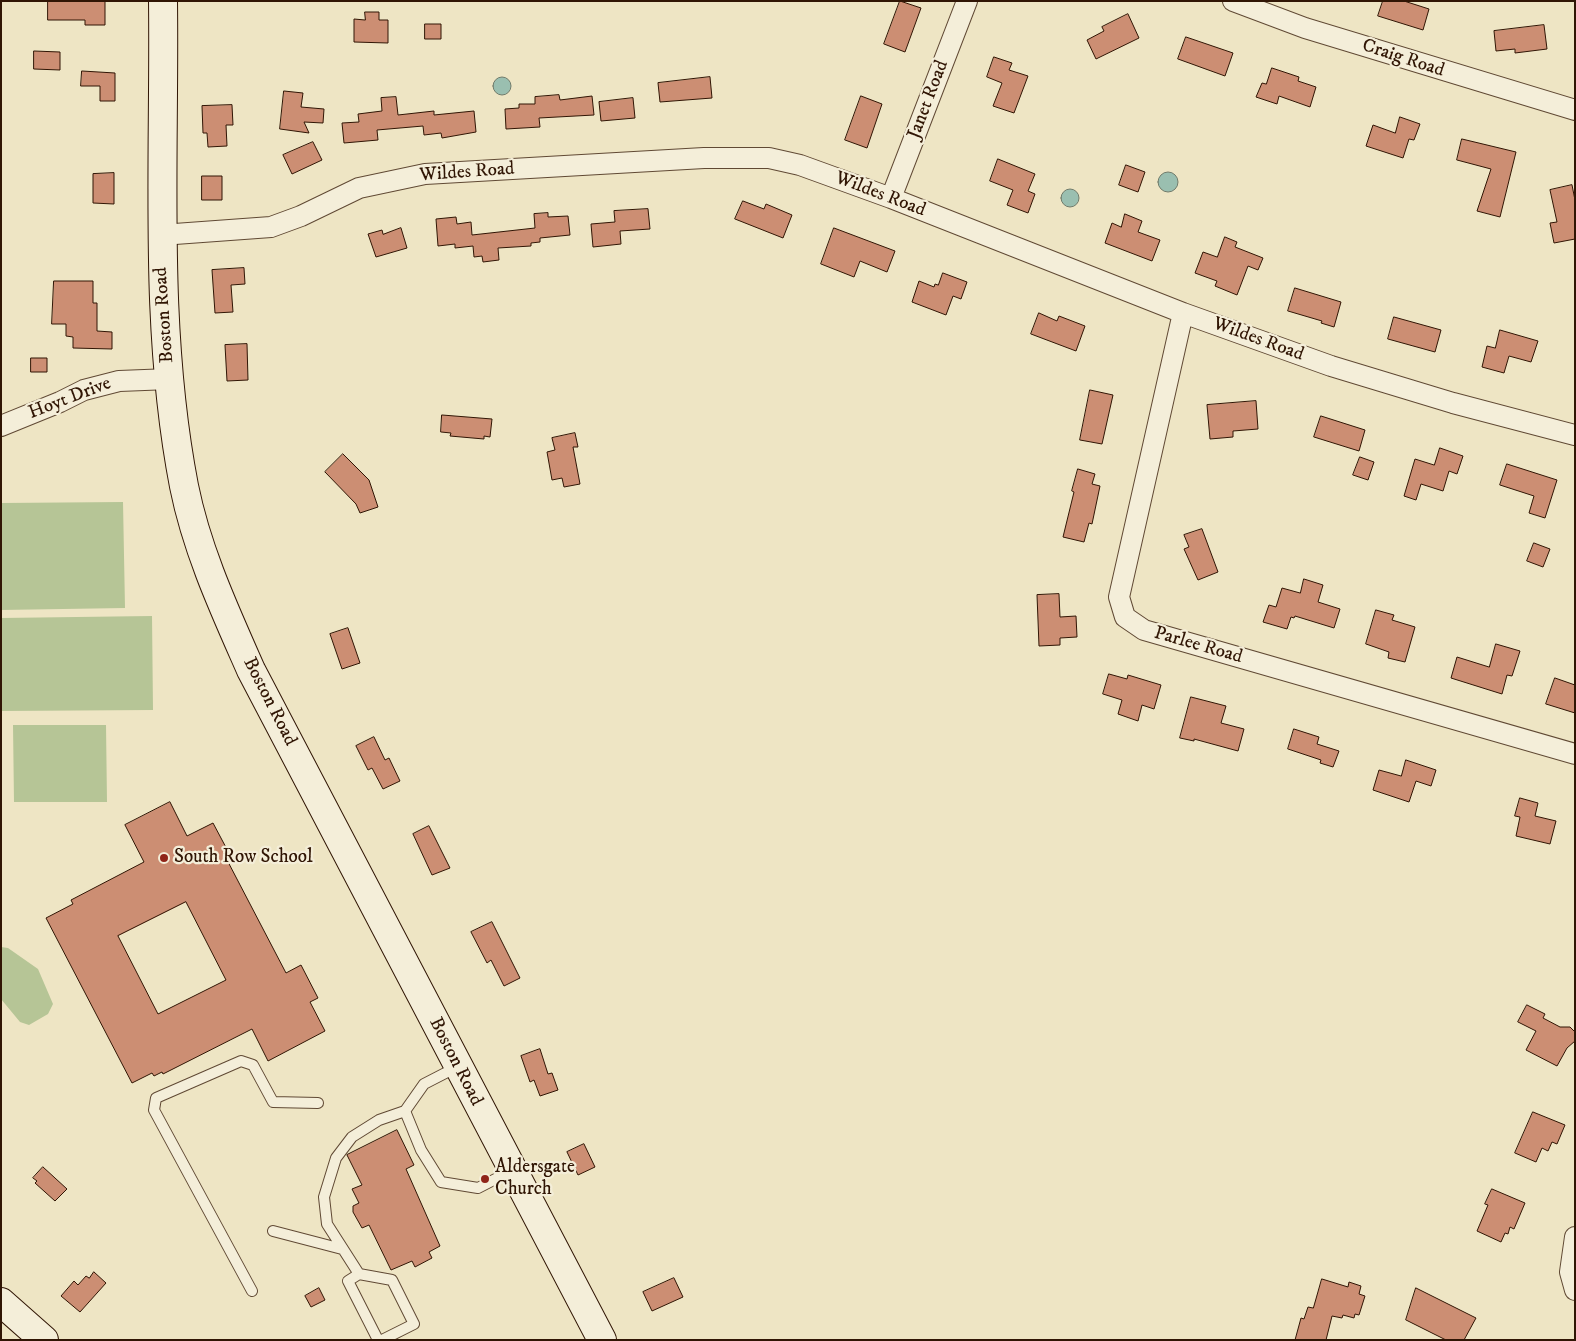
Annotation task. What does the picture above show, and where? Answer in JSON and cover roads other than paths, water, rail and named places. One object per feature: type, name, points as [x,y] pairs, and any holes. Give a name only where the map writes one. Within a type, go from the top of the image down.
[{"type":"main road","name":"Boston Road","points":[[163,1],[161,235],[170,378],[185,488],[199,542],[221,603],[251,670],[602,1340]]},
{"type":"main road","points":[[1,1302],[44,1340]]},
{"type":"street","name":"Janet Road","points":[[891,198],[967,1]]},
{"type":"street","name":"Craig Road","points":[[1233,1],[1324,34],[1575,110]]},
{"type":"street","name":"Wildes Road","points":[[161,235],[270,227],[301,216],[359,188],[425,174],[704,158],[769,158],[800,165],[891,198],[1183,313],[1331,366],[1453,403],[1575,435]]},
{"type":"street","name":"Parlee Road","points":[[1183,313],[1118,597],[1125,618],[1144,630],[1575,754]]},
{"type":"street","name":"Hoyt Drive","points":[[1,426],[84,390],[119,381],[170,378]]},
{"type":"street","points":[[1575,1237],[1570,1272],[1575,1290]]},
{"type":"lane","points":[[252,1291],[154,1110],[156,1098],[241,1061],[253,1064],[273,1102],[318,1103]]},
{"type":"lane","points":[[359,1274],[327,1224],[324,1197],[336,1158],[352,1137],[379,1120],[405,1111],[424,1084],[458,1067]]},
{"type":"lane","points":[[405,1111],[421,1150],[440,1182],[478,1188],[512,1171]]},
{"type":"lane","points":[[273,1230],[342,1249]]},
{"type":"lane","points":[[359,1274],[392,1280],[414,1324],[380,1340],[348,1281],[359,1274]]},
{"type":"place","name":"South Row School","points":[[164,858]]},
{"type":"place","name":"Aldersgate Church","points":[[485,1179]]}]
